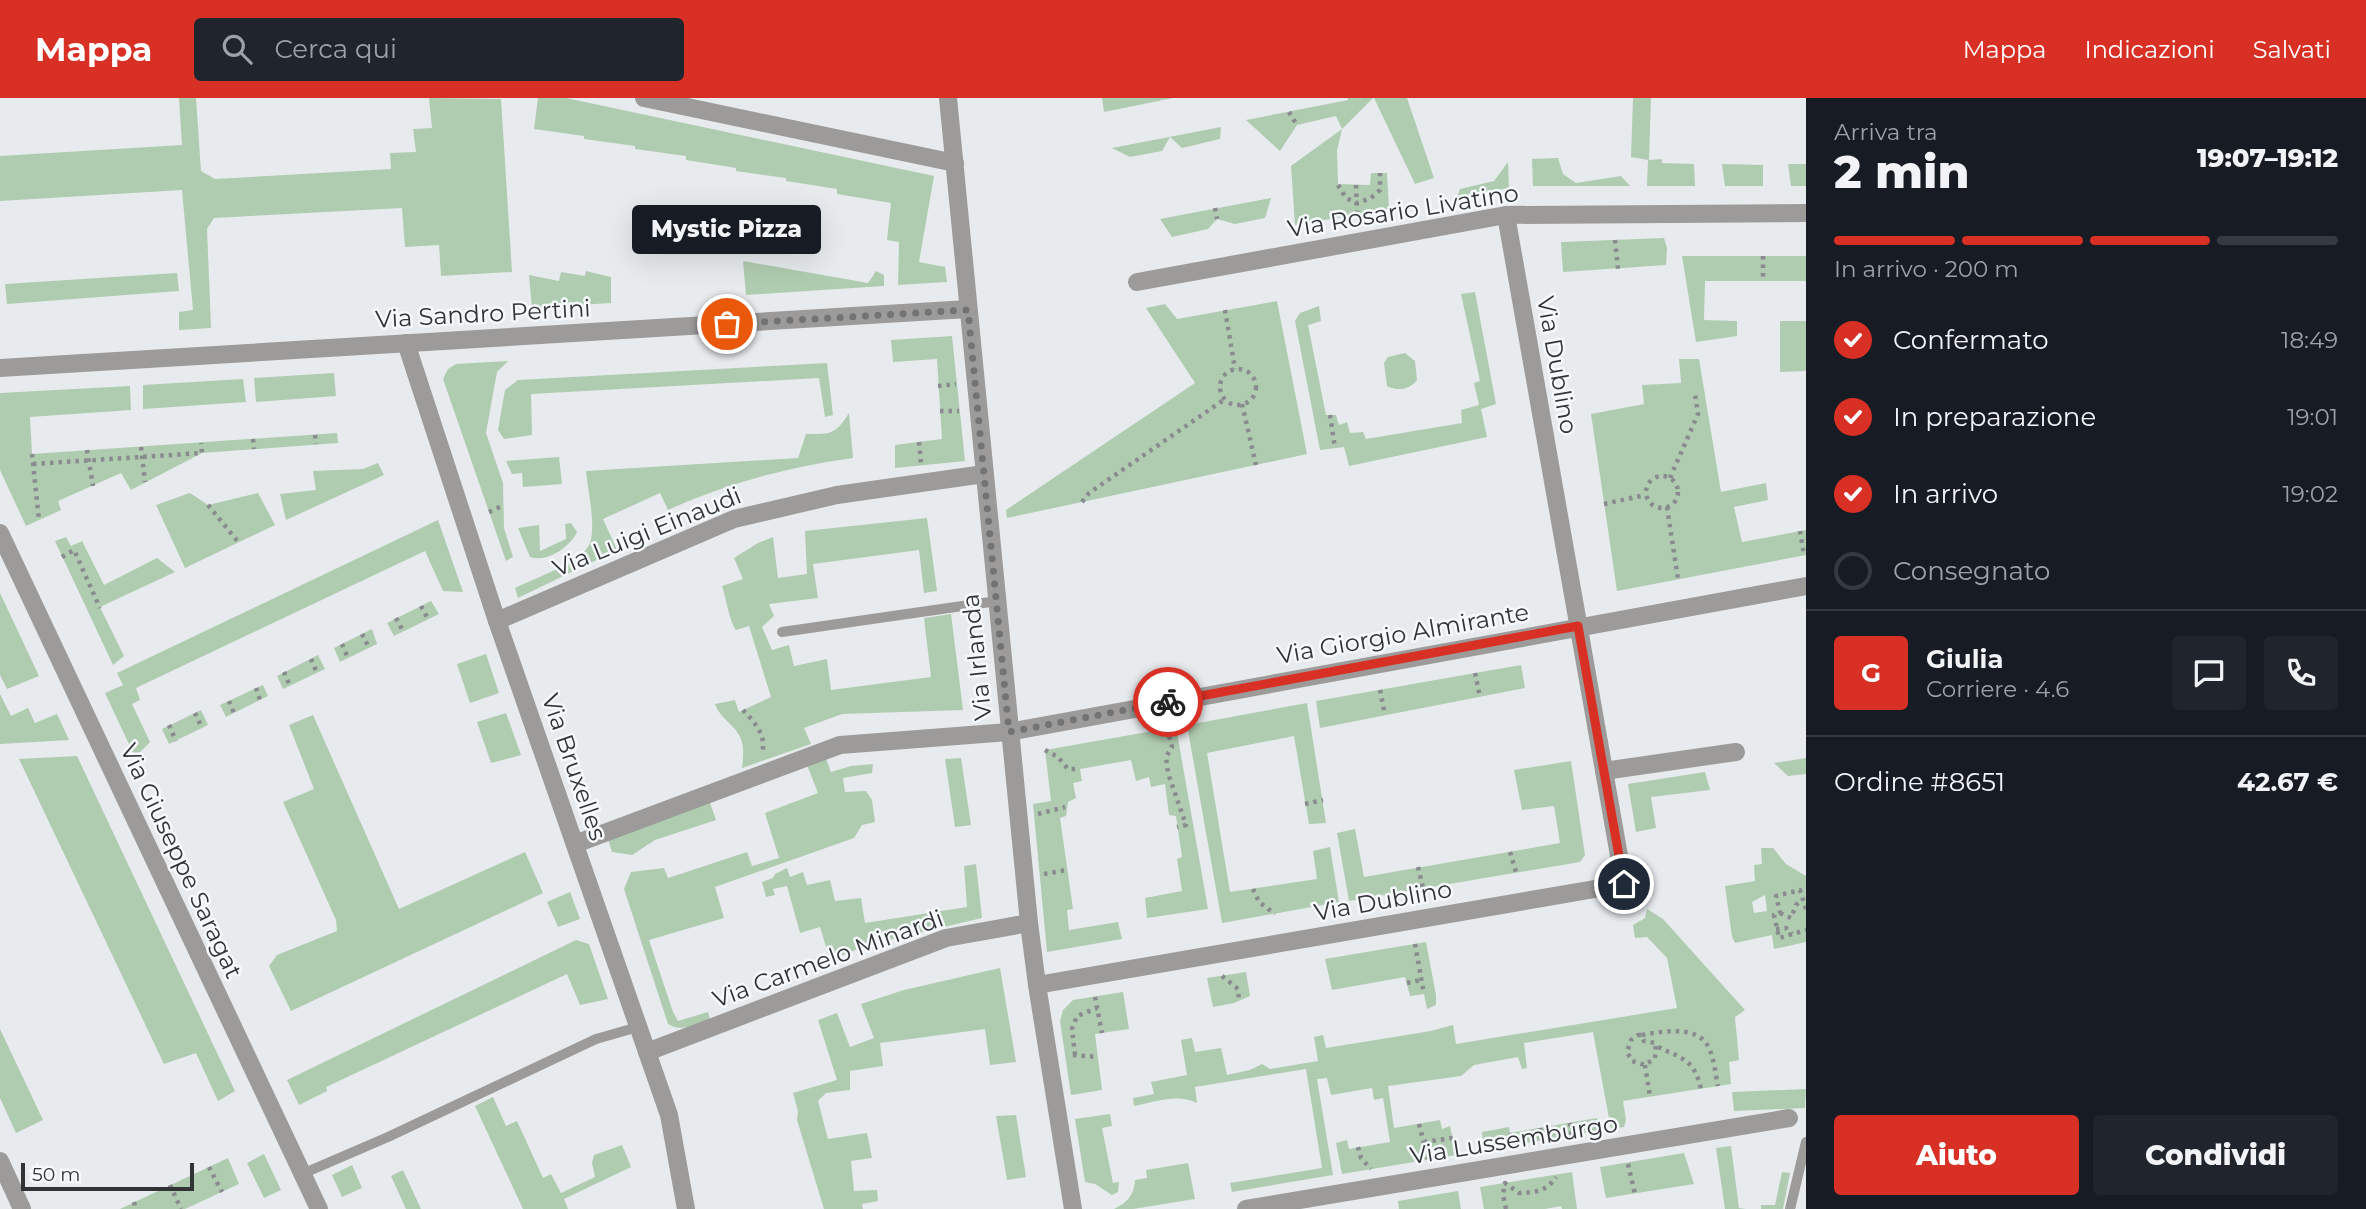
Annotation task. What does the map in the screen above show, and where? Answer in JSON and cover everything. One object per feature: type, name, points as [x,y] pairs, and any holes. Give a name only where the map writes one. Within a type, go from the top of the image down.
[{"type":"street","points":[[644,98],[954,163]]},
{"type":"street","name":"Via Irlanda","points":[[948,98],[1029,923],[1073,1209]]},
{"type":"street","name":"Via Rosario Livatino","points":[[1137,282],[1506,215],[1806,213]]},
{"type":"street","name":"Via Dublino","points":[[1037,985],[1624,884],[1506,215]]},
{"type":"street","name":"Via Sandro Pertini","points":[[0,368],[968,310]]},
{"type":"street","name":"Via Bruxelles","points":[[406,343],[497,621],[669,1115],[685,1209]]},
{"type":"street","name":"Via Luigi Einaudi","points":[[497,621],[733,519],[836,495],[984,474]]},
{"type":"street","name":"Via Giuseppe Saragat","points":[[0,533],[319,1209]]},
{"type":"street","name":"Via Giorgio Almirante","points":[[575,844],[840,745],[1009,732],[1806,586]]},
{"type":"street","points":[[1604,771],[1736,752]]},
{"type":"street","name":"Via Carmelo Minardi","points":[[648,1052],[946,938],[1029,923]]},
{"type":"street","name":"Via Lussemburgo","points":[[1246,1209],[1789,1118]]},
{"type":"street","points":[[0,1161],[22,1209]]},
{"type":"lane","points":[[782,632],[997,601]]},
{"type":"lane","points":[[302,1174],[596,1039],[638,1027]]},
{"type":"lane","points":[[1790,1209],[1806,1142]]},
{"type":"path","points":[[1289,112],[1297,125]]},
{"type":"path","points":[[1338,185],[1346,198],[1357,203],[1371,198],[1380,190],[1380,173]]},
{"type":"path","points":[[1356,185],[1357,215]]},
{"type":"path","points":[[1214,208],[1217,219]]},
{"type":"path","points":[[1615,240],[1618,269]]},
{"type":"path","points":[[1763,256],[1763,281]]},
{"type":"path","points":[[1225,310],[1235,369]]},
{"type":"path","points":[[1235,369],[1247,371],[1257,386],[1253,398],[1242,404],[1230,403],[1222,394],[1220,383],[1226,373],[1235,369]]},
{"type":"path","points":[[938,386],[957,384]]},
{"type":"path","points":[[1670,478],[1698,414],[1695,394]]},
{"type":"path","points":[[1082,502],[1089,493],[1225,398]]},
{"type":"path","points":[[1242,404],[1256,465]]},
{"type":"path","points":[[940,411],[960,411]]},
{"type":"path","points":[[1330,415],[1335,448]]},
{"type":"path","points":[[315,435],[316,444]]},
{"type":"path","points":[[253,439],[254,449]]},
{"type":"path","points":[[919,442],[921,465]]},
{"type":"path","points":[[33,464],[202,453],[201,443]]},
{"type":"path","points":[[141,447],[145,482]]},
{"type":"path","points":[[87,450],[93,486]]},
{"type":"path","points":[[32,454],[39,520]]},
{"type":"path","points":[[1659,475],[1675,481],[1679,492],[1675,501],[1667,507],[1654,506],[1645,495],[1651,480],[1659,475]]},
{"type":"path","points":[[1604,504],[1645,495]]},
{"type":"path","points":[[208,505],[239,543]]},
{"type":"path","points":[[489,512],[503,505]]},
{"type":"path","points":[[1667,507],[1678,579]]},
{"type":"path","points":[[1800,531],[1804,555]]},
{"type":"path","points":[[62,557],[75,550],[100,608]]},
{"type":"path","points":[[421,606],[428,620]]},
{"type":"path","points":[[396,618],[403,631]]},
{"type":"path","points":[[362,634],[369,648]]},
{"type":"path","points":[[342,644],[348,658]]},
{"type":"path","points":[[311,659],[317,673]]},
{"type":"path","points":[[284,672],[290,686]]},
{"type":"path","points":[[1475,673],[1480,697]]},
{"type":"path","points":[[256,688],[260,700]]},
{"type":"path","points":[[1380,690],[1385,715]]},
{"type":"path","points":[[229,701],[234,713]]},
{"type":"path","points":[[743,710],[762,733],[764,747],[760,762]]},
{"type":"path","points":[[195,713],[202,728]]},
{"type":"path","points":[[169,725],[176,741]]},
{"type":"path","points":[[1167,728],[1172,747],[1166,757],[1168,773],[1186,825],[1177,827]]},
{"type":"path","points":[[1045,750],[1058,757],[1068,769],[1079,769]]},
{"type":"path","points":[[1305,804],[1323,800]]},
{"type":"path","points":[[1034,815],[1065,807]]},
{"type":"path","points":[[1510,852],[1516,872]]},
{"type":"path","points":[[1418,867],[1423,888]]},
{"type":"path","points":[[1040,875],[1067,870]]},
{"type":"path","points":[[1253,889],[1259,902],[1275,914]]},
{"type":"path","points":[[1780,913],[1776,896],[1800,890],[1806,909]]},
{"type":"path","points":[[1802,899],[1796,905],[1791,918],[1780,913],[1774,915],[1779,938],[1806,930]]},
{"type":"path","points":[[1776,929],[1786,928],[1792,934]]},
{"type":"path","points":[[1415,944],[1424,994]]},
{"type":"path","points":[[1222,976],[1238,989],[1239,1001]]},
{"type":"path","points":[[1407,983],[1421,980]]},
{"type":"path","points":[[1095,997],[1102,1033]]},
{"type":"path","points":[[1075,1055],[1072,1028],[1077,1016],[1097,1008]]},
{"type":"path","points":[[1645,1065],[1632,1061],[1627,1052],[1631,1040],[1642,1035],[1669,1031],[1690,1033],[1706,1042],[1718,1086]]},
{"type":"path","points":[[1642,1035],[1644,1041],[1656,1043],[1657,1047],[1688,1062],[1697,1073],[1701,1089]]},
{"type":"path","points":[[1645,1065],[1655,1058],[1657,1047]]},
{"type":"path","points":[[1065,1054],[1098,1058]]},
{"type":"path","points":[[1645,1065],[1650,1097]]},
{"type":"path","points":[[1570,1123],[1572,1136]]},
{"type":"path","points":[[1419,1124],[1428,1160]]},
{"type":"path","points":[[1540,1128],[1541,1141]]},
{"type":"path","points":[[1510,1133],[1513,1145]]},
{"type":"path","points":[[1424,1142],[1453,1138]]},
{"type":"path","points":[[1358,1147],[1361,1158],[1371,1169]]},
{"type":"path","points":[[1628,1163],[1635,1194]]},
{"type":"path","points":[[209,1167],[222,1192]]},
{"type":"path","points":[[1506,1209],[1503,1195],[1505,1183],[1518,1193],[1540,1191],[1550,1187],[1558,1174]]},
{"type":"path","points":[[170,1185],[181,1209]]},
{"type":"path","points":[[134,1202],[136,1209]]},
{"type":"green space","points":[[179,98],[196,98],[201,171],[215,179],[391,169],[390,153],[416,152],[413,129],[432,128],[429,98],[501,99],[512,272],[441,276],[439,245],[405,247],[402,208],[214,218],[207,229],[211,328],[179,330],[179,312],[193,310],[182,190],[0,201],[0,156],[182,145]]},
{"type":"green space","points":[[538,98],[566,98],[934,176],[919,262],[945,267],[947,282],[898,285],[899,242],[887,240],[891,203],[837,194],[837,189],[786,181],[786,178],[686,160],[686,156],[534,129]]},
{"type":"green space","points":[[1102,98],[1173,98],[1104,112]]},
{"type":"green space","points":[[1348,98],[1373,98],[1342,129],[1336,116],[1297,125],[1280,151],[1246,120]]},
{"type":"green space","points":[[1374,98],[1407,98],[1434,178],[1415,184]]},
{"type":"green space","points":[[1633,98],[1651,98],[1649,160],[1662,159],[1662,163],[1694,164],[1695,186],[1647,186],[1648,160],[1631,157]]},
{"type":"green space","points":[[1221,127],[1220,139],[1182,148],[1170,137],[1162,151],[1130,157],[1112,148]]},
{"type":"green space","points":[[1342,129],[1337,151],[1338,184],[1370,185],[1371,173],[1387,173],[1389,209],[1295,225],[1291,166]]},
{"type":"green space","points":[[1558,158],[1563,174],[1576,183],[1621,176],[1630,186],[1533,186],[1532,159]]},
{"type":"green space","points":[[1508,162],[1509,188],[1457,197],[1460,189],[1494,181]]},
{"type":"green space","points":[[1722,164],[1763,165],[1763,186],[1725,186]]},
{"type":"green space","points":[[1788,164],[1806,164],[1806,186],[1791,186]]},
{"type":"green space","points":[[1271,198],[1265,218],[1235,224],[1217,219],[1208,229],[1172,237],[1160,219]]},
{"type":"green space","points":[[1664,238],[1667,248],[1666,265],[1563,272],[1561,242]]},
{"type":"green space","points":[[1682,256],[1806,256],[1806,281],[1705,281],[1704,320],[1737,321],[1737,336],[1696,342]]},
{"type":"green space","points":[[743,261],[868,283],[876,271],[884,275],[884,286],[746,295]]},
{"type":"green space","points":[[586,271],[611,277],[611,303],[532,308],[529,275],[559,281],[561,272],[585,276]]},
{"type":"green space","points":[[177,273],[179,291],[7,304],[5,284]]},
{"type":"green space","points":[[1475,292],[1496,404],[1481,409],[1487,437],[1349,466],[1344,447],[1320,450],[1295,321],[1300,313],[1319,306],[1321,321],[1308,325],[1326,415],[1336,415],[1339,425],[1347,422],[1350,433],[1363,432],[1366,439],[1462,423],[1461,410],[1479,405],[1474,383],[1480,381],[1461,294]]},
{"type":"green space","points":[[1277,301],[1307,454],[1007,518],[1006,510],[1195,383],[1146,308],[1165,304],[1177,319]]},
{"type":"green space","points":[[1780,321],[1806,321],[1806,371],[1780,372]]},
{"type":"green space","points":[[952,336],[965,461],[895,468],[895,445],[942,439],[937,359],[893,362],[891,340]]},
{"type":"green space","points":[[1405,353],[1415,361],[1417,380],[1403,389],[1387,386],[1384,363],[1388,357]]},
{"type":"green space","points":[[1679,359],[1699,359],[1721,492],[1766,483],[1768,500],[1734,507],[1742,542],[1806,530],[1806,555],[1617,591],[1591,414],[1644,404],[1642,385],[1681,383]]},
{"type":"green space","points":[[508,361],[497,372],[486,433],[503,483],[504,528],[513,557],[506,561],[443,379],[448,369],[456,364]]},
{"type":"green space","points":[[827,363],[833,415],[825,417],[819,378],[531,394],[532,435],[504,439],[498,430],[505,390],[518,380]]},
{"type":"green space","points":[[334,373],[336,396],[256,402],[254,378]]},
{"type":"green space","points":[[243,379],[246,402],[143,409],[143,385]]},
{"type":"green space","points":[[130,386],[131,410],[30,417],[32,454],[337,433],[338,443],[202,453],[131,490],[121,473],[58,501],[61,510],[26,526],[0,470],[0,393]]},
{"type":"green space","points":[[849,413],[853,458],[759,477],[668,510],[660,493],[603,519],[617,550],[518,598],[515,588],[568,563],[586,550],[590,543],[592,518],[586,471],[798,458],[806,434],[832,432]]},
{"type":"green space","points":[[559,457],[562,484],[523,487],[522,473],[512,474],[506,461]]},
{"type":"green space","points":[[378,463],[384,475],[286,520],[280,494],[316,490],[313,471],[363,469]]},
{"type":"green space","points":[[190,493],[208,505],[258,493],[275,525],[185,568],[156,505]]},
{"type":"green space","points":[[927,518],[937,591],[924,593],[919,550],[813,564],[818,598],[769,604],[774,616],[762,627],[772,650],[789,645],[794,666],[827,659],[831,690],[931,677],[924,618],[951,614],[963,710],[842,714],[804,728],[811,744],[742,768],[741,739],[715,704],[735,700],[739,712],[771,697],[749,626],[736,630],[728,610],[722,586],[743,579],[734,558],[773,537],[778,578],[807,574],[805,531]]},
{"type":"green space","points":[[438,520],[463,592],[443,591],[425,551],[136,688],[140,700],[132,704],[150,742],[135,757],[105,693],[123,685],[117,673]]},
{"type":"green space","points":[[571,523],[577,532],[564,548],[544,558],[530,557],[518,528],[539,525],[540,551],[566,539],[565,524]]},
{"type":"green space","points":[[66,537],[71,546],[82,541],[104,585],[157,558],[175,572],[100,607],[124,656],[113,665],[55,541]]},
{"type":"green space","points":[[0,593],[39,676],[7,689],[0,675]]},
{"type":"green space","points":[[431,601],[439,614],[394,636],[387,623]]},
{"type":"green space","points":[[372,629],[377,644],[340,662],[334,648]]},
{"type":"green space","points":[[486,654],[499,693],[470,703],[457,664]]},
{"type":"green space","points":[[318,655],[325,669],[283,689],[277,676]]},
{"type":"green space","points":[[1521,665],[1525,688],[1320,728],[1316,701]]},
{"type":"green space","points":[[263,685],[268,696],[226,717],[220,705]]},
{"type":"green space","points":[[0,694],[11,716],[28,708],[35,723],[57,714],[69,740],[0,744]]},
{"type":"green space","points":[[1307,703],[1326,823],[1309,824],[1294,736],[1207,753],[1230,892],[1317,879],[1313,851],[1330,847],[1339,902],[1222,923],[1187,725]]},
{"type":"green space","points":[[201,710],[208,725],[169,744],[162,729]]},
{"type":"green space","points":[[506,713],[521,755],[491,763],[477,722]]},
{"type":"green space","points":[[313,715],[399,909],[525,852],[543,893],[291,1011],[269,966],[277,955],[337,931],[336,920],[283,802],[314,789],[289,725]]},
{"type":"green space","points":[[1176,727],[1208,909],[1147,918],[1145,898],[1182,891],[1177,859],[1182,857],[1176,816],[1169,815],[1165,784],[1151,787],[1149,777],[1136,781],[1131,760],[1080,769],[1082,781],[1073,783],[1076,798],[1068,802],[1066,816],[1060,818],[1073,909],[1067,910],[1069,930],[1118,922],[1122,939],[1047,952],[1033,804],[1051,801],[1045,750]]},
{"type":"green space","points":[[77,756],[235,1091],[218,1101],[196,1053],[164,1064],[19,759]]},
{"type":"green space","points":[[826,758],[831,772],[851,766],[873,764],[872,773],[843,778],[845,792],[866,791],[872,800],[875,822],[862,825],[854,838],[715,887],[724,918],[649,940],[678,1021],[708,1012],[710,1019],[684,1028],[673,1027],[668,1024],[624,889],[631,872],[664,868],[668,878],[747,852],[752,866],[779,858],[765,813],[818,793],[807,765]]},
{"type":"green space","points":[[961,758],[971,825],[955,827],[945,759]]},
{"type":"green space","points":[[1806,758],[1806,774],[1788,776],[1774,763]]},
{"type":"green space","points":[[1571,761],[1585,855],[1580,862],[1349,901],[1337,833],[1355,829],[1364,877],[1560,843],[1554,806],[1522,810],[1514,770]]},
{"type":"green space","points":[[1705,772],[1710,790],[1651,797],[1656,828],[1636,832],[1628,784]]},
{"type":"green space","points":[[709,800],[716,820],[655,840],[632,855],[612,852],[607,836]]},
{"type":"green space","points":[[1761,848],[1773,848],[1786,864],[1806,876],[1806,942],[1774,949],[1772,935],[1735,943],[1725,886],[1755,881],[1754,865],[1762,864]],"holes":[[[1765,895],[1767,911],[1754,913],[1752,902]]]},
{"type":"green space","points":[[976,864],[982,918],[868,945],[830,960],[820,927],[800,933],[787,886],[773,889],[775,895],[766,897],[762,882],[787,868],[790,877],[803,872],[807,885],[830,880],[835,901],[861,898],[865,923],[967,907],[964,866]]},
{"type":"green space","points":[[570,892],[580,919],[558,927],[547,902]]},
{"type":"green space","points":[[1647,909],[1663,919],[1745,1010],[1735,1017],[1739,1060],[1729,1062],[1731,1084],[1623,1101],[1626,1120],[1624,1127],[1611,1129],[1593,1032],[1524,1043],[1527,1068],[1522,1069],[1518,1057],[1474,1065],[1461,1076],[1388,1086],[1394,1128],[1440,1120],[1442,1129],[1450,1126],[1456,1155],[1342,1174],[1336,1143],[1347,1140],[1349,1149],[1390,1142],[1383,1098],[1374,1100],[1372,1088],[1331,1095],[1327,1078],[1317,1079],[1333,1175],[1232,1192],[1230,1183],[1322,1168],[1306,1069],[1195,1087],[1197,1103],[1174,1098],[1134,1106],[1133,1098],[1154,1094],[1151,1082],[1187,1075],[1181,1040],[1192,1038],[1195,1052],[1221,1048],[1227,1075],[1250,1070],[1262,1064],[1270,1069],[1318,1061],[1314,1037],[1323,1035],[1326,1048],[1453,1025],[1456,1044],[1677,1008],[1667,958],[1647,937],[1635,938],[1633,925],[1645,918]]},
{"type":"green space","points":[[576,940],[589,944],[608,999],[580,1005],[567,974],[326,1087],[327,1091],[299,1105],[287,1080]]},
{"type":"green space","points":[[1426,942],[1436,1005],[1427,1009],[1424,994],[1410,996],[1405,977],[1332,990],[1325,959]]},
{"type":"green space","points":[[1000,968],[1016,1062],[990,1065],[985,1029],[880,1043],[883,1066],[850,1071],[850,1090],[826,1093],[818,1101],[828,1139],[867,1133],[872,1158],[851,1161],[854,1191],[877,1190],[878,1201],[862,1204],[863,1209],[824,1209],[797,1120],[798,1111],[793,1093],[837,1080],[818,1020],[837,1013],[850,1047],[874,1038],[861,1004],[904,990]]},
{"type":"green space","points":[[1246,972],[1250,996],[1234,1003],[1213,1007],[1207,978]]},
{"type":"green space","points":[[1123,992],[1129,1029],[1095,1034],[1102,1090],[1071,1095],[1060,1021],[1063,1010],[1073,1000]]},
{"type":"green space","points":[[0,1029],[43,1120],[16,1133],[0,1098]]},
{"type":"green space","points":[[1806,1089],[1805,1108],[1734,1111],[1732,1092]]},
{"type":"green space","points":[[493,1097],[506,1126],[517,1121],[543,1178],[551,1174],[561,1193],[595,1177],[592,1163],[594,1155],[622,1145],[631,1167],[564,1199],[568,1209],[523,1209],[475,1106]]},
{"type":"green space","points":[[1110,1114],[1112,1126],[1102,1128],[1113,1183],[1119,1182],[1118,1192],[1112,1195],[1095,1184],[1085,1182],[1075,1119]]},
{"type":"green space","points":[[1016,1115],[1026,1177],[1007,1180],[996,1116]]},
{"type":"green space","points":[[1597,1118],[1600,1131],[1484,1150],[1482,1132],[1509,1127],[1510,1133]]},
{"type":"green space","points":[[1731,1146],[1739,1208],[1746,1209],[1725,1209],[1716,1148]]},
{"type":"green space","points":[[1684,1153],[1694,1184],[1606,1198],[1600,1167]]},
{"type":"green space","points":[[264,1154],[281,1190],[264,1198],[247,1163]]},
{"type":"green space","points":[[228,1158],[239,1184],[185,1209],[120,1209]]},
{"type":"green space","points":[[1188,1163],[1195,1199],[1133,1209],[1114,1209],[1129,1198],[1135,1180],[1147,1178],[1146,1170]]},
{"type":"green space","points":[[352,1165],[362,1188],[342,1197],[332,1175]]},
{"type":"green space","points":[[403,1170],[421,1209],[406,1209],[391,1176]]},
{"type":"green space","points":[[1572,1172],[1577,1209],[1562,1209],[1561,1206],[1545,1209],[1484,1209],[1480,1187]]},
{"type":"green space","points":[[1782,1172],[1790,1173],[1783,1209],[1761,1209],[1761,1205],[1775,1205]]},
{"type":"green space","points":[[1458,1191],[1461,1209],[1399,1209],[1398,1201]]},
{"type":"way so far","points":[[727,324],[968,310],[1009,732],[1168,702]]},
{"type":"place","name":"Mystic Pizza","points":[[727,324]]},
{"type":"route","points":[[1168,702],[1578,626],[1624,884]]}]
